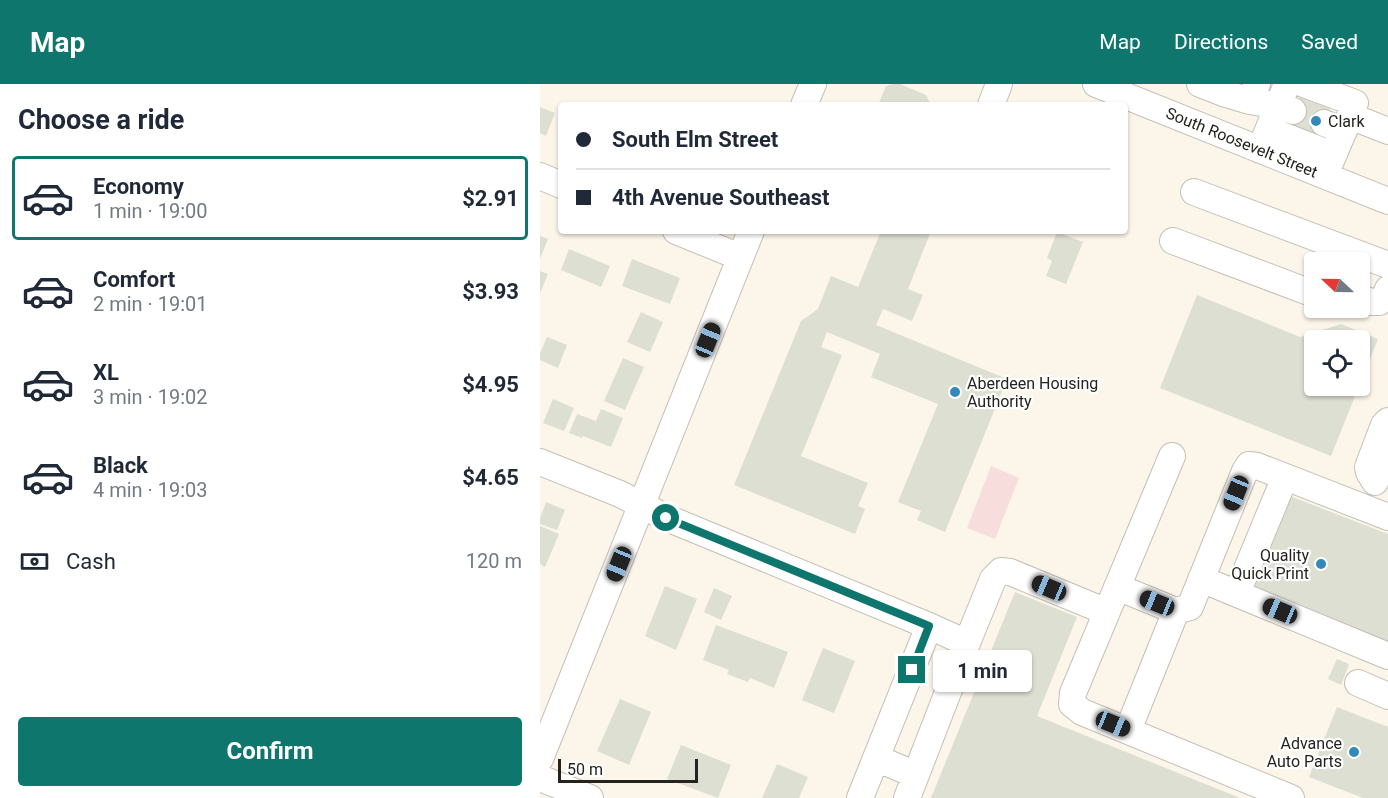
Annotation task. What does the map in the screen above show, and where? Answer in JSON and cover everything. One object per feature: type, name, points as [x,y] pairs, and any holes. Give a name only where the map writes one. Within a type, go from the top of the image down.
[{"type":"street","points":[[805,102],[813,84]]},
{"type":"street","points":[[992,102],[999,84]]},
{"type":"street","points":[[1304,84],[1347,112],[1388,131]]},
{"type":"street","points":[[1207,128],[1212,88],[1253,92],[1287,100],[1265,140]]},
{"type":"street","name":"South Roosevelt Street","points":[[1104,93],[1155,95],[1207,128],[1265,140],[1329,165],[1388,201]]},
{"type":"street","points":[[1329,165],[1347,112]]},
{"type":"street","points":[[540,176],[558,183]]},
{"type":"street","points":[[1194,192],[1388,265]]},
{"type":"street","points":[[682,234],[740,257]]},
{"type":"street","points":[[540,759],[750,234]]},
{"type":"street","points":[[1173,241],[1304,290]]},
{"type":"street","points":[[1370,302],[1379,303],[1388,289]]},
{"type":"street","points":[[1381,487],[1369,472],[1368,467],[1384,425],[1388,421]]},
{"type":"street","points":[[1381,487],[1388,449]]},
{"type":"street","points":[[1172,456],[1074,693],[1072,704],[1082,712],[1291,798]]},
{"type":"street","points":[[540,462],[620,494],[666,518],[967,643]]},
{"type":"street","points":[[1118,587],[1176,610],[1190,607],[1249,465],[1257,466],[1388,517]]},
{"type":"street","points":[[1237,593],[1285,477]]},
{"type":"street","points":[[876,758],[911,787],[993,579],[1001,571],[1010,572],[1107,612]]},
{"type":"street","points":[[1202,579],[1388,656]]},
{"type":"street","points":[[1128,730],[1176,610]]},
{"type":"street","points":[[860,798],[929,626]]},
{"type":"street","points":[[1358,683],[1388,696]]},
{"type":"street","points":[[540,778],[591,798]]},
{"type":"shaded area","points":[[991,466],[1019,478],[995,539],[967,528]]},
{"type":"building","points":[[900,84],[926,95],[930,102],[879,102],[886,86]]},
{"type":"building","points":[[1303,89],[1333,102],[1316,141],[1287,128]]},
{"type":"building","points":[[540,107],[555,113],[546,136],[540,133]]},
{"type":"building","name":"Aberdeen Housing Authority","points":[[880,234],[930,234],[908,289],[923,295],[912,321],[883,309],[876,325],[1007,379],[945,532],[917,520],[921,511],[898,502],[938,404],[871,377],[880,354],[827,332],[821,347],[842,355],[801,456],[868,483],[858,506],[865,509],[855,534],[734,485],[801,321],[818,309],[831,276],[858,287]]},
{"type":"building","points":[[1056,234],[1083,242],[1066,284],[1046,276],[1052,261],[1047,258]]},
{"type":"building","points":[[540,236],[548,239],[540,259]]},
{"type":"building","points":[[569,249],[610,266],[601,287],[561,270]]},
{"type":"building","points":[[632,259],[680,278],[670,304],[622,286]]},
{"type":"building","points":[[540,271],[548,274],[540,293]]},
{"type":"building","points":[[1197,295],[1300,337],[1304,336],[1304,396],[1355,396],[1331,456],[1160,388]]},
{"type":"building","points":[[641,312],[663,322],[650,352],[627,342]]},
{"type":"building","points":[[1341,324],[1356,330],[1322,330]]},
{"type":"building","points":[[1370,336],[1378,339],[1370,359]]},
{"type":"building","points":[[547,337],[567,345],[558,368],[540,360],[540,353]]},
{"type":"building","points":[[623,358],[644,367],[625,410],[604,401]]},
{"type":"building","points":[[553,399],[574,408],[564,431],[543,423]]},
{"type":"building","points":[[601,409],[623,418],[611,447],[569,433],[577,414],[596,421]]},
{"type":"building","name":"Quality Quick Print","points":[[1282,493],[1388,534],[1388,649],[1243,594]]},
{"type":"building","points":[[546,502],[565,510],[557,530],[540,524]]},
{"type":"building","points":[[540,526],[559,534],[545,567],[540,564]]},
{"type":"building","points":[[665,586],[697,599],[676,650],[645,636]]},
{"type":"building","points":[[714,588],[732,596],[721,620],[704,612]]},
{"type":"building","points":[[1015,592],[1077,617],[1037,716],[1240,798],[931,798]]},
{"type":"building","points":[[716,625],[788,652],[774,688],[750,678],[748,682],[727,674],[729,670],[703,660]]},
{"type":"building","points":[[823,648],[855,661],[834,713],[802,700]]},
{"type":"building","points":[[1337,659],[1349,664],[1341,685],[1328,679]]},
{"type":"building","points":[[620,699],[651,712],[629,765],[597,751]]},
{"type":"building","name":"Advance Auto Parts","points":[[1337,707],[1388,727],[1388,798],[1363,798],[1309,777]]},
{"type":"building","points":[[681,745],[731,765],[718,798],[667,779]]},
{"type":"building","points":[[777,764],[808,777],[799,798],[762,798]]},
{"type":"place","name":"Clark","points":[[1316,121]]},
{"type":"place","name":"Aberdeen Housing Authority","points":[[955,392]]},
{"type":"place","name":"Quality Quick Print","points":[[1321,564]]},
{"type":"place","name":"Advance Auto Parts","points":[[1354,752]]},
{"type":"route","points":[[666,518],[929,626],[912,670]]}]
